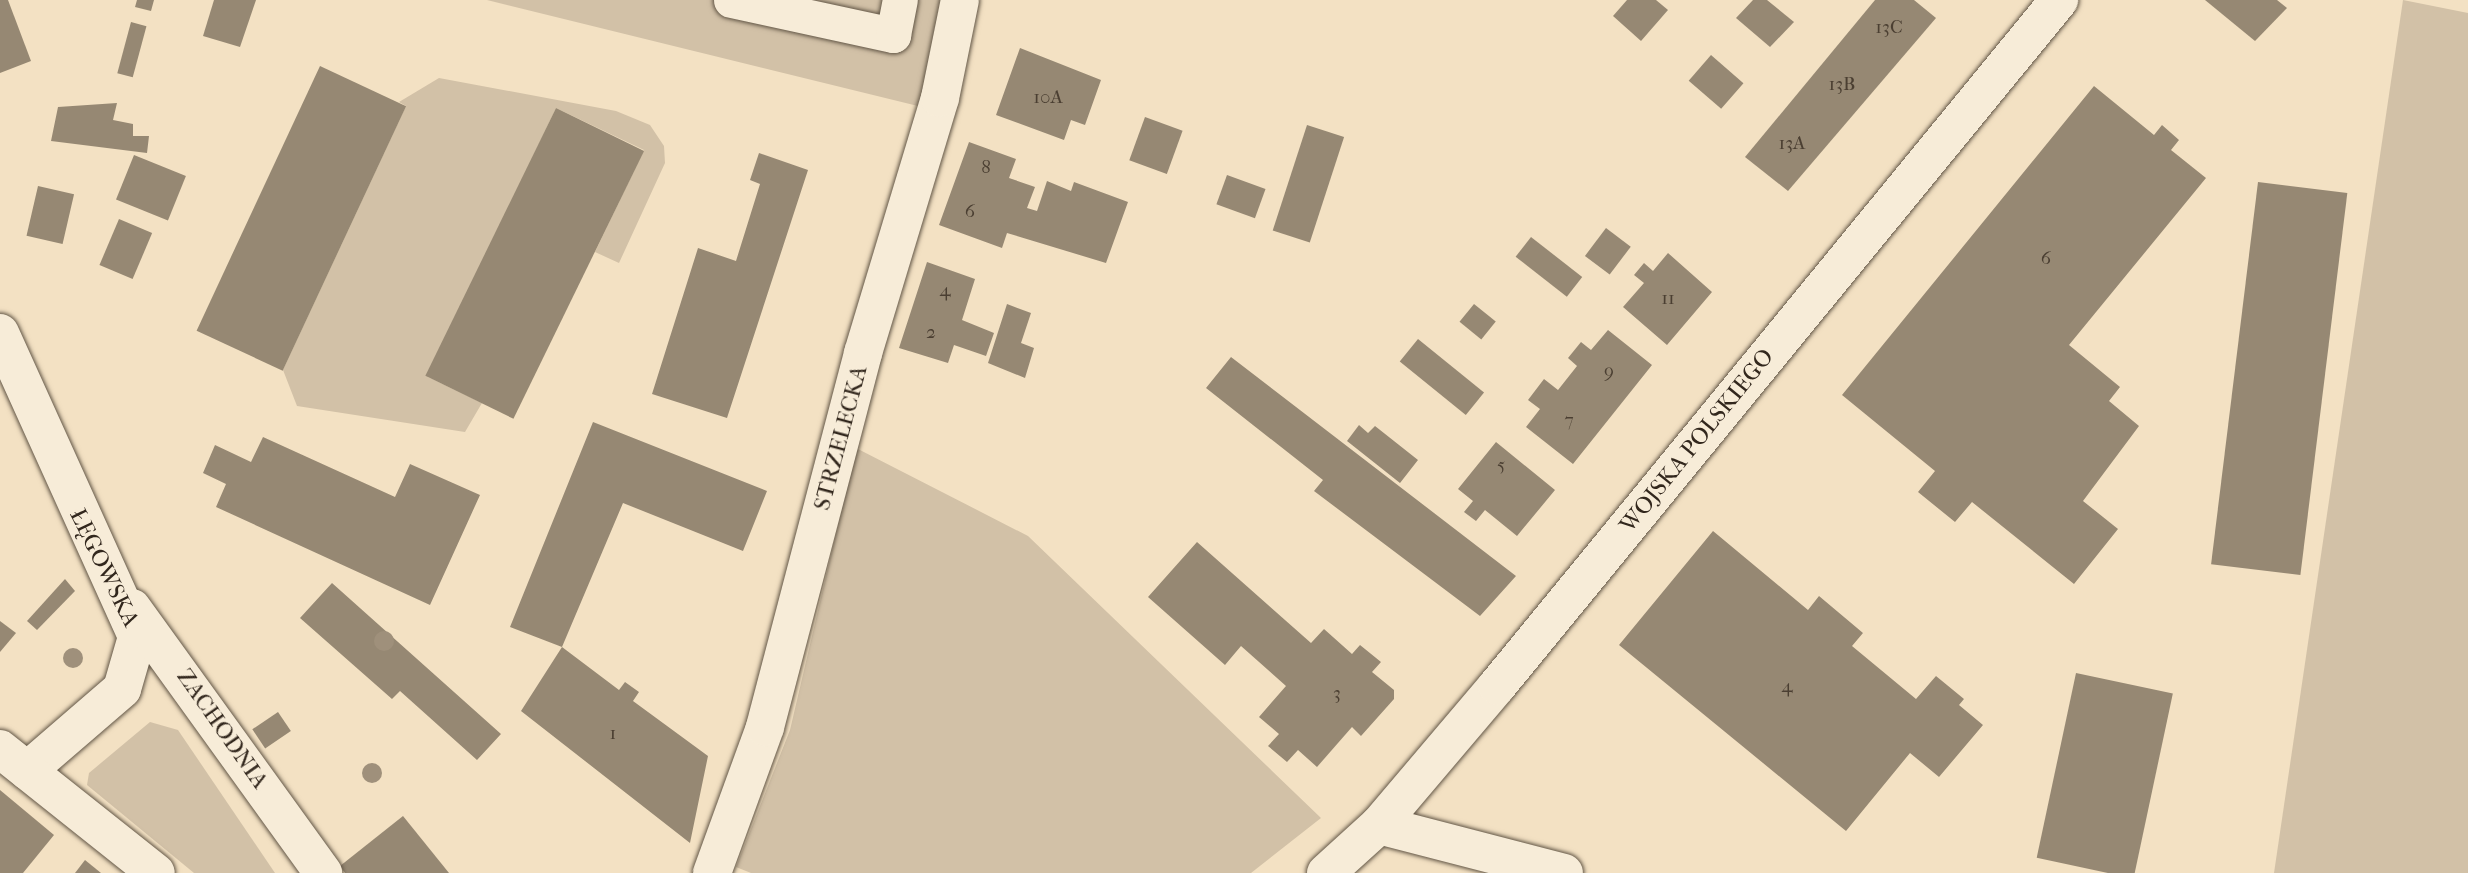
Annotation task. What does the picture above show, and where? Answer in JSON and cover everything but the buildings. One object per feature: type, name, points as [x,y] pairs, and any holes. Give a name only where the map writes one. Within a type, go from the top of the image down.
[{"type":"street","points":[[731,0],[892,35],[900,0]]},
{"type":"street","name":"STRZELECKA","points":[[712,873],[765,727],[863,353],[940,98],[960,0]]},
{"type":"street","name":"WOJSKA POLSKIEGO","points":[[1326,873],[1379,825],[2059,0]]},
{"type":"street","name":"ŁĘGOWSKA","points":[[0,333],[137,637],[132,671],[110,704],[50,746],[14,760]]},
{"type":"street","name":"ZACHODNIA","points":[[117,589],[170,654],[323,873]]},
{"type":"street","points":[[14,760],[156,873]]},
{"type":"street","points":[[1379,825],[1564,873]]},
{"type":"shaded area","points":[[487,0],[940,0],[922,107]]},
{"type":"shaded area","points":[[2403,0],[2468,13],[2468,873],[2274,873]]},
{"type":"shaded area","points":[[439,78],[616,111],[650,125],[664,146],[665,163],[619,263],[595,252],[644,150],[556,108],[428,377],[482,403],[465,432],[297,406],[283,370],[406,106],[399,102]]},
{"type":"shaded area","points":[[856,448],[1028,536],[1321,818],[1251,873],[751,873],[736,867],[790,730]]},
{"type":"shaded area","points":[[150,722],[178,730],[275,873],[194,873],[87,785],[89,773]]}]
